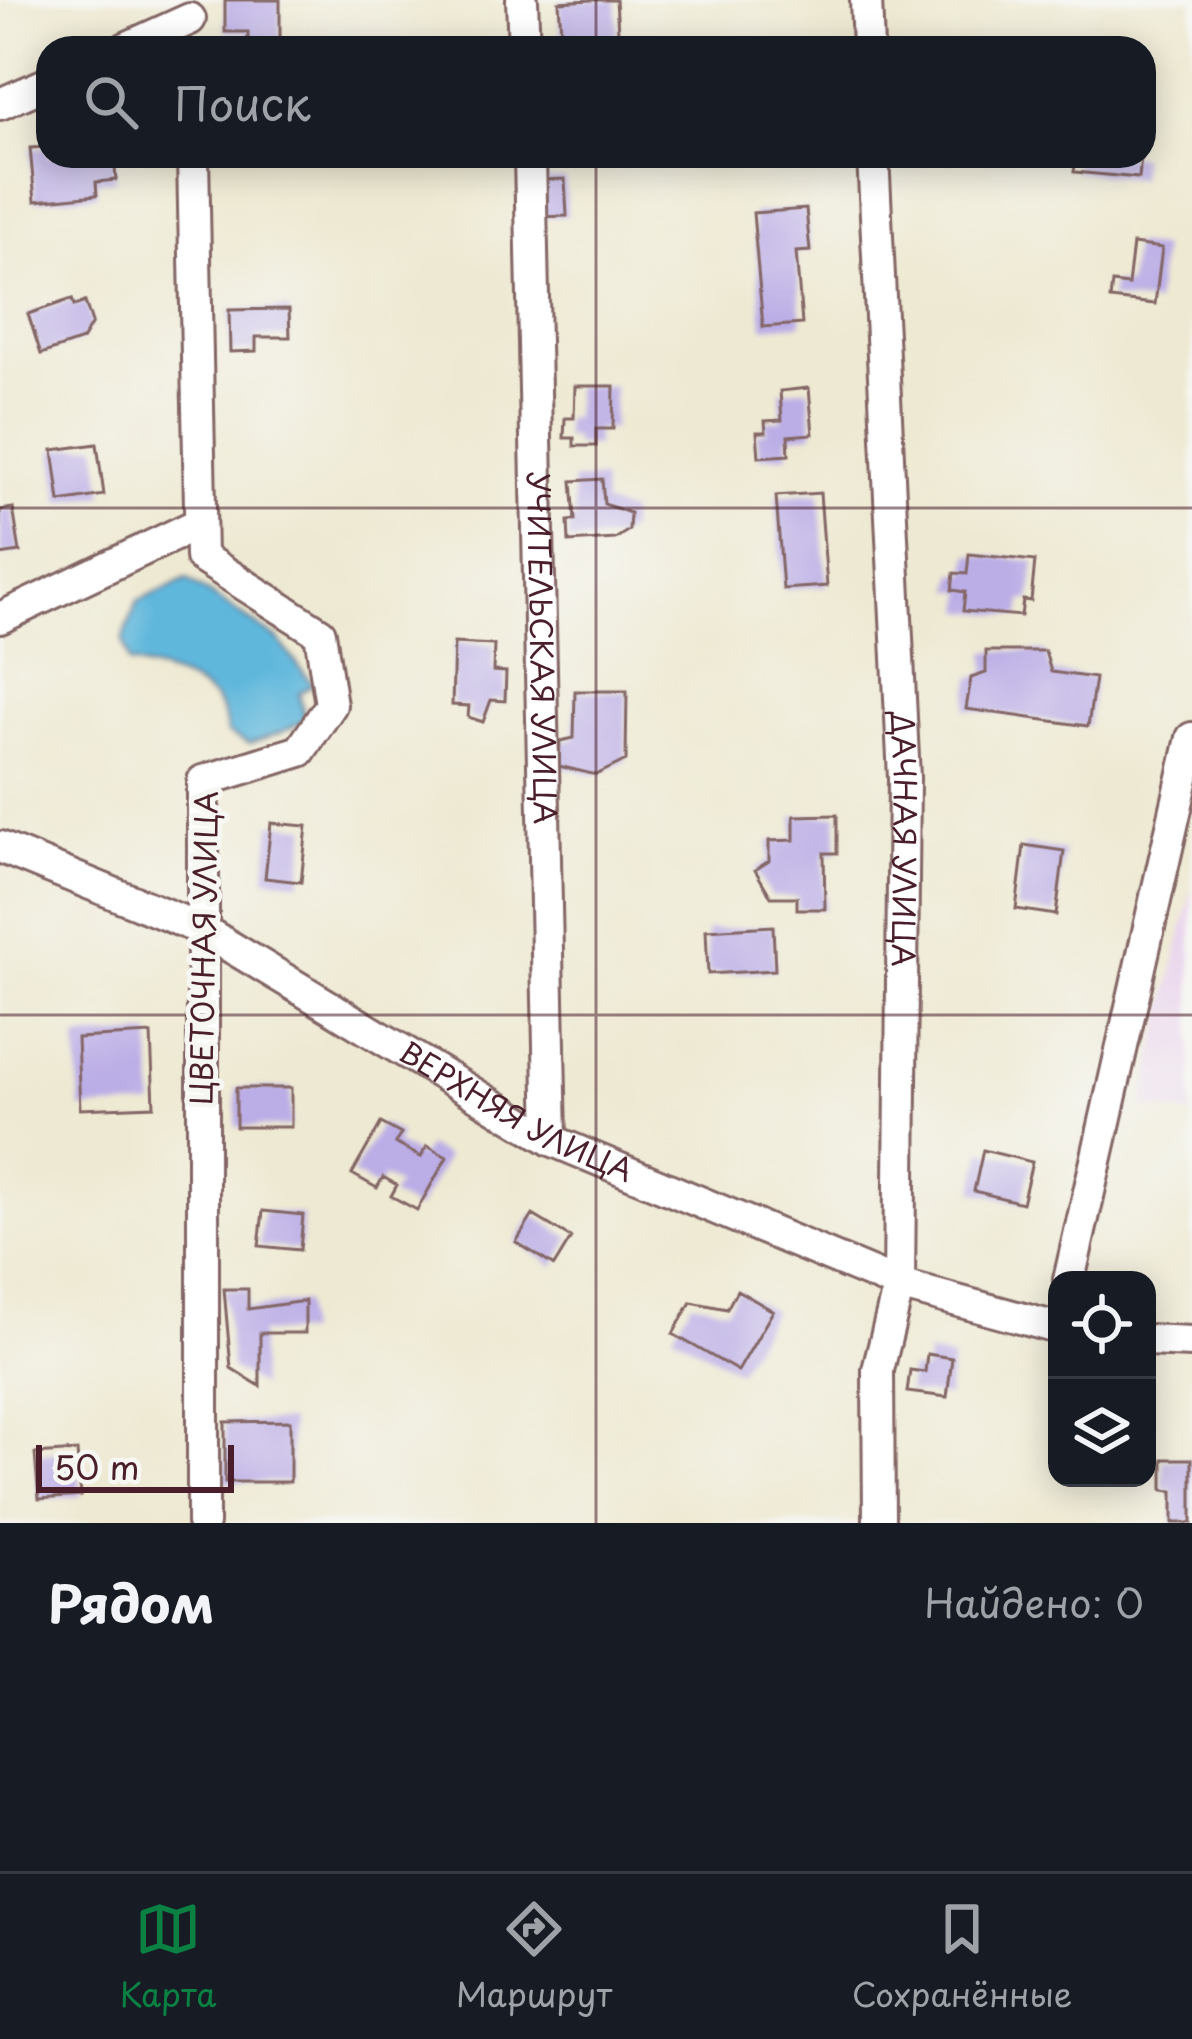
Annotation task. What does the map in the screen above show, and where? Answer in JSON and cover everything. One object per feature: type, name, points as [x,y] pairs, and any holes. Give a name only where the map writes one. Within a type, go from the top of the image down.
[{"type":"street","points":[[522,0],[524,36]]},
{"type":"street","points":[[866,0],[868,36]]},
{"type":"street","points":[[155,36],[190,22]]},
{"type":"street","points":[[0,104],[36,88]]},
{"type":"street","name":"ЦВЕТОЧНАЯ УЛИЦА","points":[[193,168],[200,557],[320,633],[331,705],[300,752],[203,781],[202,1523]]},
{"type":"street","name":"УЧИТЕЛЬСКАЯ УЛИЦА","points":[[530,168],[551,1140]]},
{"type":"street","name":"ДАЧНАЯ УЛИЦА","points":[[875,168],[904,778],[899,1285],[878,1370],[879,1523]]},
{"type":"street","points":[[0,618],[200,523]]},
{"type":"street","points":[[1071,1271],[1192,738]]},
{"type":"street","name":"ВЕРХНЯЯ УЛИЦА","points":[[0,847],[201,929],[551,1140],[899,1285],[1048,1326]]},
{"type":"street","points":[[1156,1340],[1192,1342]]},
{"type":"shaded area","points":[[1192,888],[1192,1115],[1142,1107]]},
{"type":"water","points":[[187,579],[279,640],[313,685],[299,693],[305,719],[249,744],[227,733],[217,702],[193,683],[129,663],[123,640],[137,602]]},
{"type":"building","points":[[225,0],[280,0],[280,36],[225,32]]},
{"type":"building","points":[[616,0],[618,36],[561,36],[559,2]]},
{"type":"building","points":[[30,148],[36,148],[36,168],[115,168],[116,180],[96,182],[97,195],[35,201]]},
{"type":"building","points":[[1074,168],[1140,168],[1139,178],[1074,172]]},
{"type":"building","points":[[565,179],[567,216],[537,217],[535,180]]},
{"type":"building","points":[[806,209],[810,251],[796,252],[802,324],[763,327],[753,213]]},
{"type":"building","points":[[1133,244],[1162,248],[1155,304],[1110,299],[1112,283],[1128,285]]},
{"type":"building","points":[[72,299],[74,306],[85,302],[92,323],[82,340],[41,354],[28,314]]},
{"type":"building","points":[[289,309],[290,337],[256,337],[256,351],[230,352],[229,310]]},
{"type":"building","points":[[575,386],[614,386],[613,429],[596,429],[596,446],[574,446],[574,438],[564,438],[565,418],[574,418]]},
{"type":"building","points":[[809,388],[813,434],[788,436],[789,455],[759,457],[757,432],[766,432],[765,421],[782,420],[780,391]]},
{"type":"building","points":[[97,444],[104,495],[60,502],[53,450]]},
{"type":"building","points":[[602,479],[604,504],[630,513],[629,530],[615,539],[569,542],[568,521],[575,520],[572,481]]},
{"type":"building","points":[[820,493],[827,586],[783,589],[776,496]]},
{"type":"building","points":[[13,508],[20,552],[0,555],[0,510]]},
{"type":"building","points":[[969,554],[1035,561],[1031,601],[1023,600],[1021,616],[963,611],[965,592],[952,590],[954,573],[967,574]]},
{"type":"building","points":[[454,643],[494,645],[493,671],[506,672],[505,701],[491,700],[483,722],[468,717],[469,706],[452,705]]},
{"type":"building","points":[[986,651],[1045,651],[1051,672],[1095,678],[1088,726],[966,709],[971,678],[986,673]]},
{"type":"building","points":[[575,691],[627,691],[626,760],[596,775],[559,766],[560,741],[574,738]]},
{"type":"building","points":[[837,815],[837,853],[824,853],[825,909],[797,909],[797,897],[771,897],[755,870],[769,861],[769,841],[794,840],[794,816]]},
{"type":"building","points":[[271,823],[307,826],[301,882],[265,878]]},
{"type":"building","points":[[1024,845],[1064,851],[1056,915],[1016,909]]},
{"type":"building","points":[[773,926],[775,970],[708,974],[706,930]]},
{"type":"building","points":[[151,1034],[154,1106],[80,1109],[77,1038]]},
{"type":"building","points":[[236,1088],[291,1088],[291,1127],[236,1127]]},
{"type":"building","points":[[381,1123],[401,1134],[395,1143],[421,1157],[427,1146],[447,1157],[417,1210],[391,1196],[397,1185],[383,1177],[377,1188],[352,1174]]},
{"type":"building","points":[[983,1150],[1032,1162],[1022,1203],[974,1191]]},
{"type":"building","points":[[263,1211],[303,1215],[300,1250],[259,1246]]},
{"type":"building","points":[[533,1215],[571,1238],[554,1266],[516,1242]]},
{"type":"building","points":[[224,1289],[248,1289],[248,1309],[305,1301],[305,1333],[260,1333],[260,1386],[231,1368]]},
{"type":"building","points":[[737,1290],[773,1311],[738,1371],[673,1334],[691,1302],[727,1309]]},
{"type":"building","points":[[927,1354],[952,1358],[947,1397],[907,1392],[910,1370],[925,1372]]},
{"type":"building","points":[[290,1421],[290,1482],[225,1482],[225,1422]]},
{"type":"building","points":[[77,1451],[81,1496],[39,1499],[35,1454]]},
{"type":"building","points":[[1163,1459],[1192,1459],[1192,1523],[1173,1523],[1173,1491],[1163,1490]]}]
